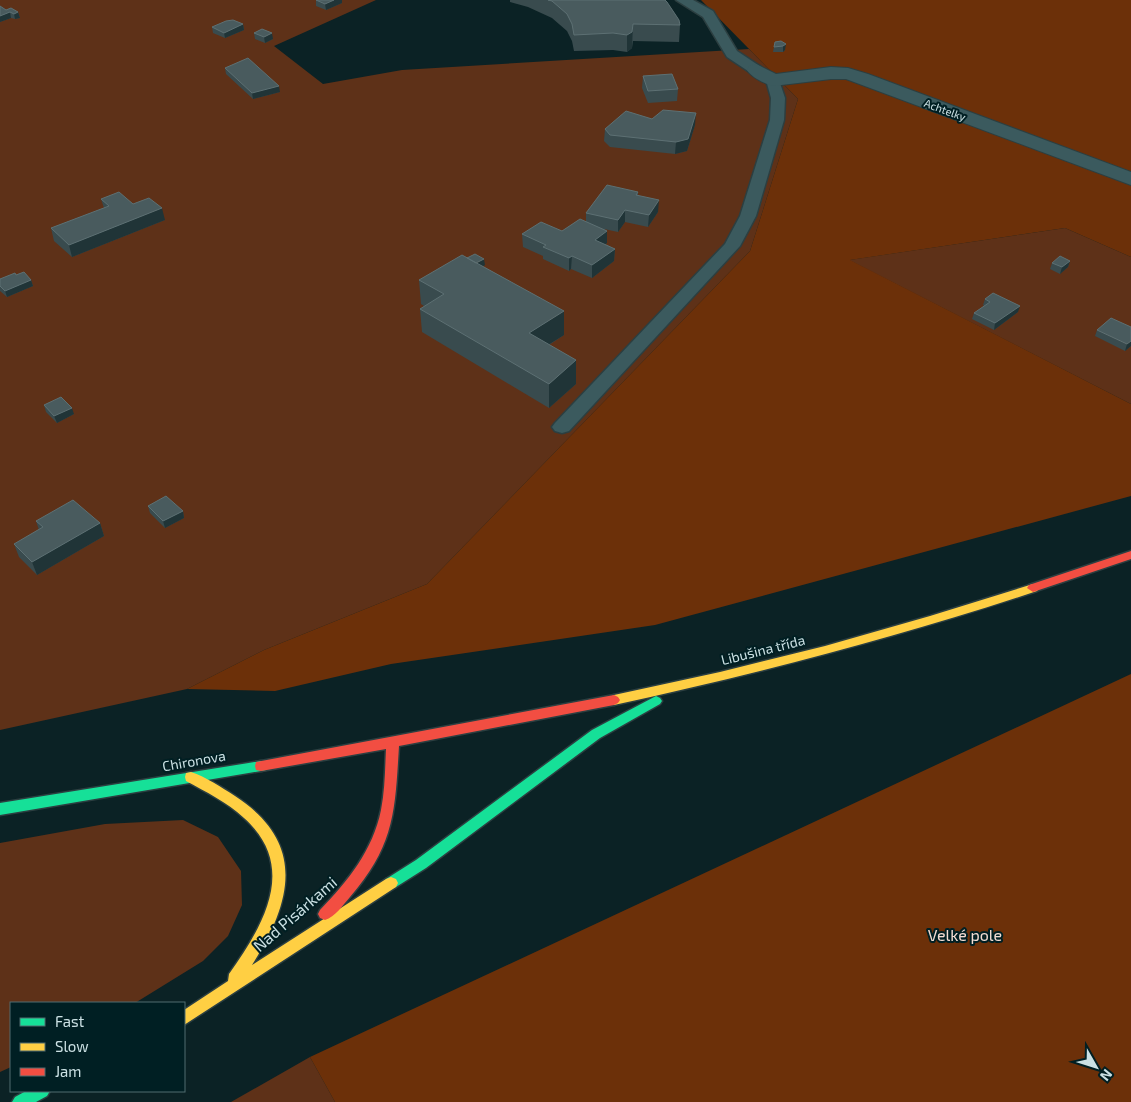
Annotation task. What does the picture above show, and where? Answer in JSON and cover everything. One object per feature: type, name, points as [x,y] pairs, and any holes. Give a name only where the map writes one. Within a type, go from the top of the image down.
[{"type":"street","points":[[756,70],[773,80]]},
{"type":"street","name":"Achtelky","points":[[773,80],[831,73],[848,74],[1013,133],[1131,179]]},
{"type":"street","name":"Libušina třída","points":[[393,744],[693,683],[913,626],[1023,592],[1131,555]]},
{"type":"street","points":[[225,991],[421,864],[596,734],[616,721],[693,683]]},
{"type":"street","name":"Chironova","points":[[0,809],[393,744]]},
{"type":"street","name":"Nad Pisárkami","points":[[185,1017],[266,962],[324,915],[346,894],[361,875],[383,831],[388,809],[393,744]]},
{"type":"street","points":[[191,776],[232,801],[258,823],[267,834],[280,865],[282,882],[279,899],[272,916],[250,958],[225,991]]},
{"type":"street","points":[[20,1102],[40,1092]]},
{"type":"lane","points":[[683,0],[708,14],[732,54],[756,70]]},
{"type":"lane","points":[[562,427],[732,246],[748,216],[776,120],[778,98],[773,80]]},
{"type":"shaded area","points":[[0,0],[376,0],[274,46],[323,84],[402,70],[749,49],[798,99],[750,251],[427,584],[264,650],[187,689],[0,730]]},
{"type":"shaded area","points":[[1065,228],[1131,257],[1131,404],[849,260]]},
{"type":"shaded area","points":[[183,820],[218,837],[241,871],[242,905],[228,936],[203,961],[137,1002],[10,1002],[10,1067],[0,1072],[0,843],[105,824]]},
{"type":"shaded area","points":[[310,1057],[335,1102],[231,1102]]},
{"type":"green space","points":[[701,0],[1131,0],[1131,257],[1065,228],[850,260],[1131,404],[1131,496],[655,625],[391,664],[275,691],[187,689],[264,650],[427,584],[750,251],[798,99]]},
{"type":"green space","name":"Velké pole","points":[[1131,674],[1131,1102],[335,1102],[310,1057]]},
{"type":"building","points":[[316,0],[334,0],[325,4]]},
{"type":"building","points":[[548,0],[665,0],[679,20],[680,25],[633,24],[632,32],[627,35],[613,33],[574,35],[572,24],[567,14],[552,1]]},
{"type":"building","points":[[0,6],[6,10],[11,8],[18,12],[14,14],[10,12],[0,16]]},
{"type":"building","points":[[233,20],[243,24],[224,33],[212,27],[226,21]]},
{"type":"building","points":[[262,29],[272,33],[264,37],[254,33]]},
{"type":"building","points":[[781,41],[786,44],[774,47],[775,42]]},
{"type":"building","points":[[248,58],[279,86],[252,93],[225,68]]},
{"type":"building","points":[[672,74],[678,89],[648,91],[643,76]]},
{"type":"building","points":[[663,110],[696,113],[688,139],[676,142],[610,135],[605,129],[626,111],[652,119]]},
{"type":"building","points":[[607,185],[638,192],[636,195],[659,200],[649,215],[625,210],[618,220],[586,213]]},
{"type":"building","points":[[119,192],[133,204],[149,198],[162,208],[69,245],[51,228],[109,206],[101,199]]},
{"type":"building","points":[[580,219],[607,231],[595,240],[615,249],[592,265],[572,256],[569,258],[543,247],[546,245],[522,234],[541,222],[562,231]]},
{"type":"building","points":[[475,254],[484,259],[476,263],[467,258]]},
{"type":"building","points":[[462,255],[564,311],[529,333],[576,360],[549,384],[420,309],[444,294],[419,280]]},
{"type":"building","points":[[1060,256],[1070,261],[1062,267],[1052,263]]},
{"type":"building","points":[[24,272],[31,280],[5,291],[0,286],[0,279],[15,273],[16,275]]},
{"type":"building","points":[[993,293],[1020,306],[995,323],[974,313],[990,302],[985,299]]},
{"type":"building","points":[[1111,318],[1131,327],[1131,341],[1127,344],[1097,330]]},
{"type":"building","points":[[61,397],[72,408],[54,416],[44,405]]},
{"type":"building","points":[[166,496],[183,511],[163,521],[148,506]]},
{"type":"building","points":[[73,500],[100,523],[32,562],[14,544],[43,527],[36,521]]},
{"type":"traffic: fast","points":[[391,883],[421,864],[596,734],[656,701]]},
{"type":"traffic: fast","points":[[0,809],[261,766]]},
{"type":"traffic: fast","points":[[20,1102],[40,1092]]},
{"type":"traffic: slow","points":[[614,700],[720,677],[878,636],[1033,588]]},
{"type":"traffic: slow","points":[[191,777],[226,797],[250,815],[271,842],[278,862],[280,882],[269,922],[259,942],[234,979]]},
{"type":"traffic: slow","points":[[225,991],[391,883]]},
{"type":"traffic: slow","points":[[185,1017],[240,981]]},
{"type":"traffic: jam","points":[[1033,588],[1131,555]]},
{"type":"traffic: jam","points":[[261,766],[614,700]]},
{"type":"traffic: jam","points":[[325,914],[365,867],[379,840],[388,810],[393,744]]}]
